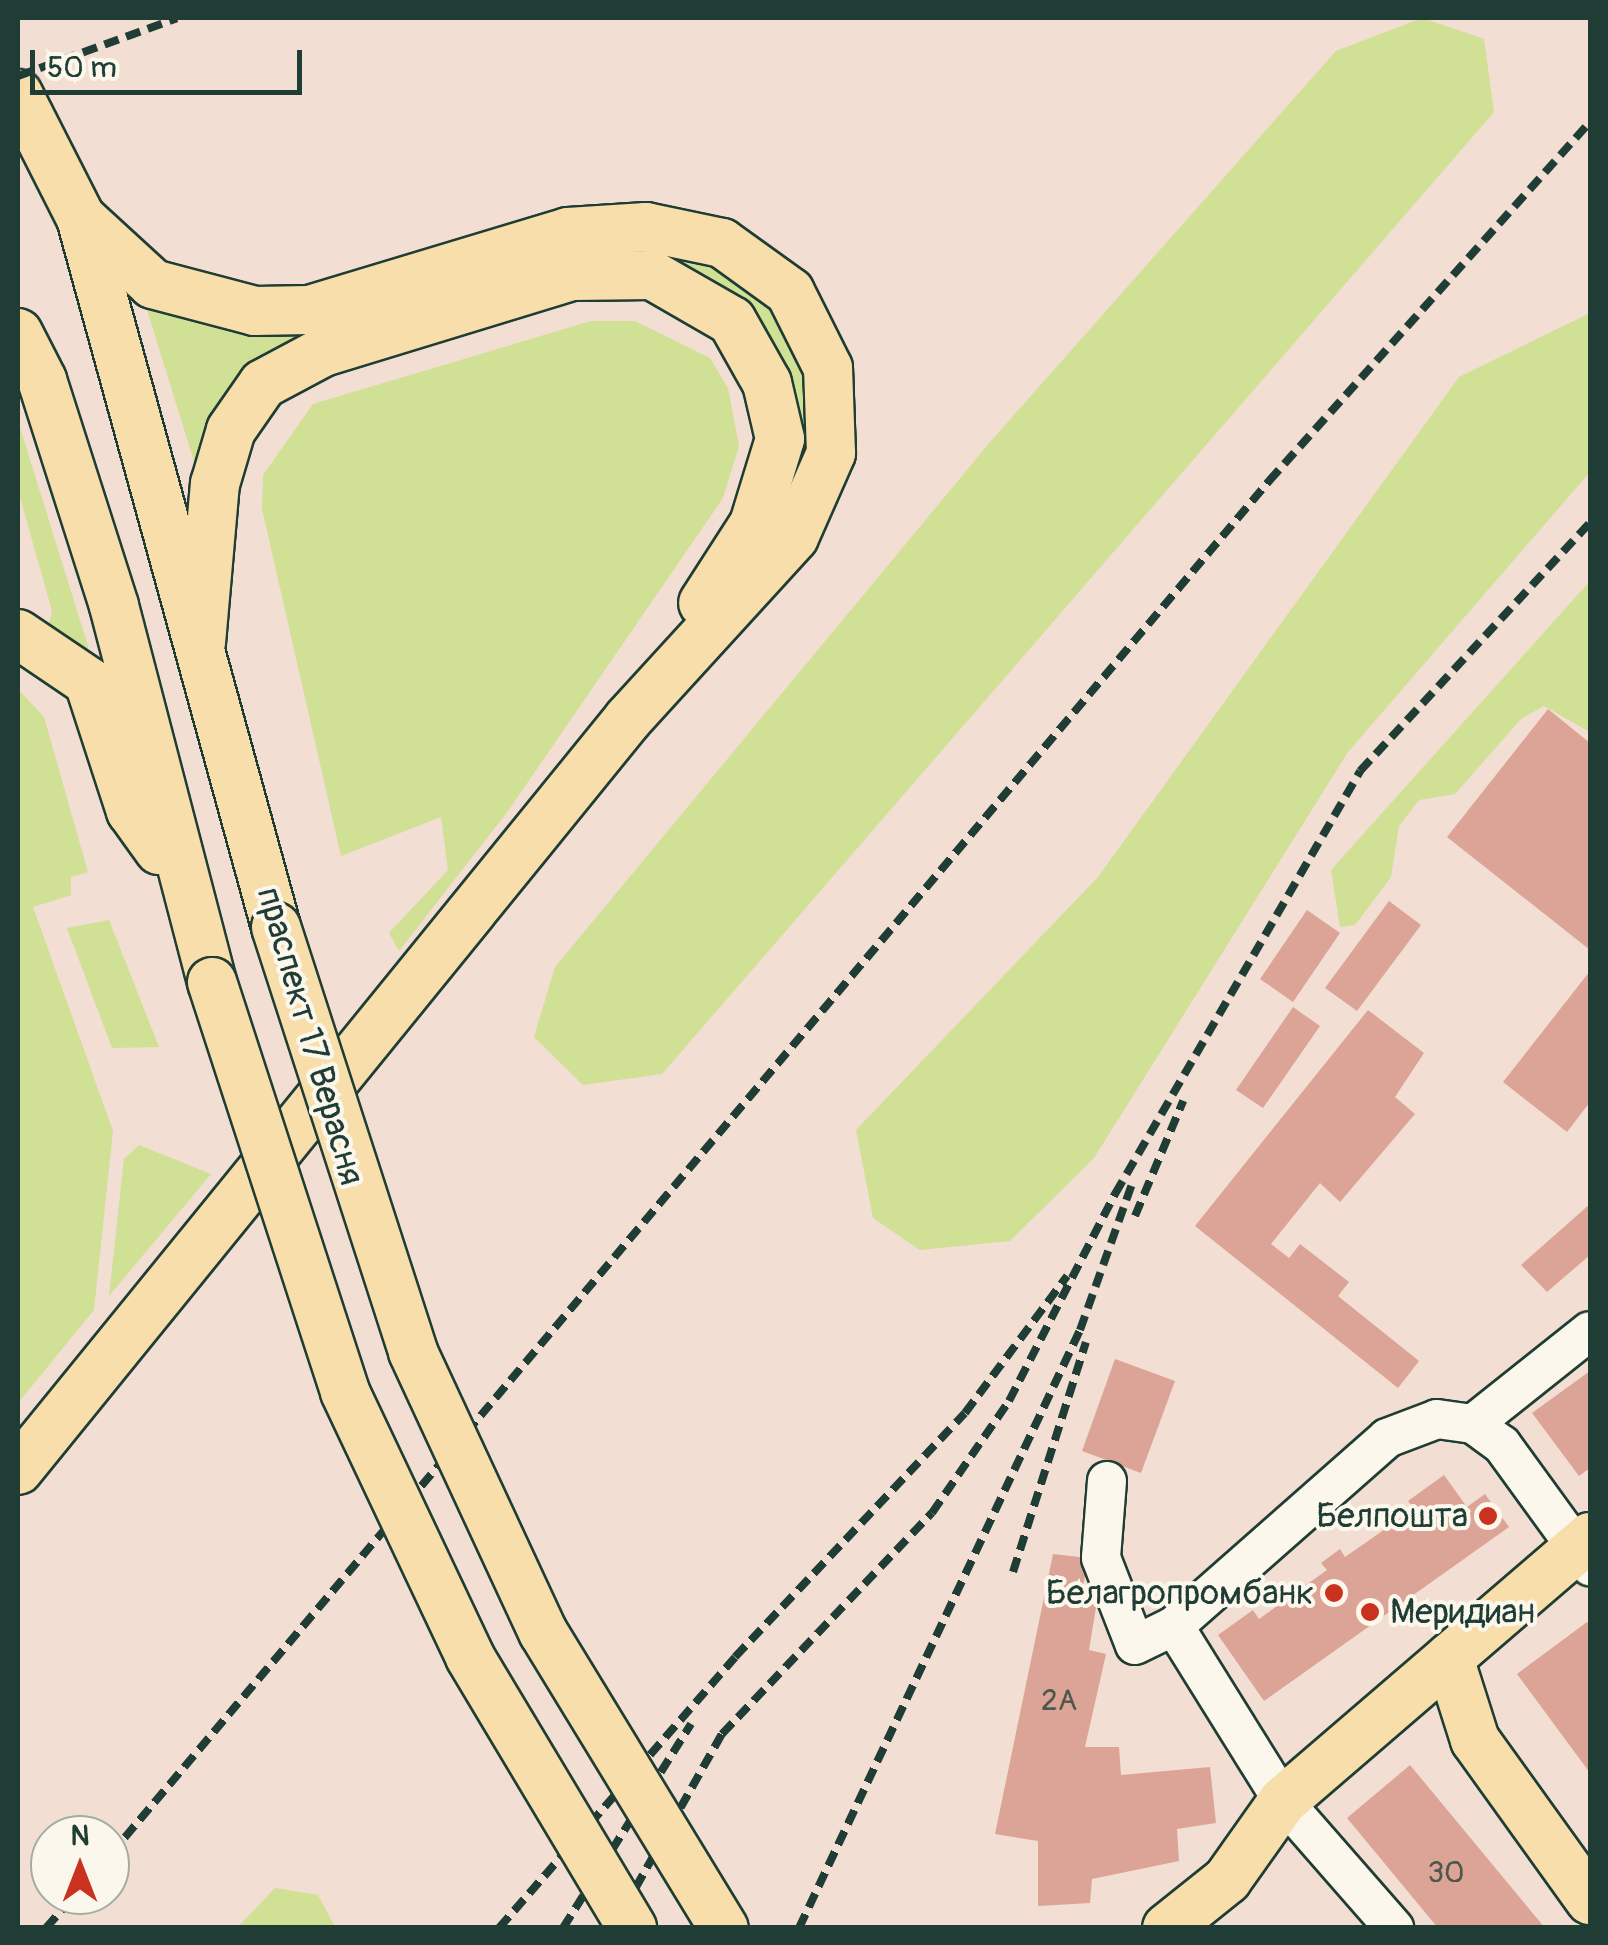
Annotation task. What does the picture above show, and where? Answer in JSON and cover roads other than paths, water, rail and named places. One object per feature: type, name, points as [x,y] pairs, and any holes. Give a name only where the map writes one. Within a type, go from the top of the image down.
[{"type":"main road","name":"праспект 17 Верасня","points":[[18,94],[81,218],[276,927],[412,1352],[543,1632],[724,1928]]},
{"type":"main road","points":[[18,1470],[628,719],[794,537],[831,453],[828,368],[790,292],[722,242],[646,227],[568,232],[310,310],[255,311],[153,284],[81,218]]},
{"type":"main road","points":[[201,643],[214,484],[231,430],[262,384],[324,352],[572,276],[652,275],[732,321],[767,383],[780,439],[754,524],[628,719]]},
{"type":"main road","name":"праспект 17 Верасня","points":[[18,333],[42,380],[114,606],[182,882],[345,1392],[470,1656],[632,1928]]},
{"type":"main road","points":[[18,634],[88,682],[131,811],[182,882]]},
{"type":"main road","points":[[1167,1928],[1227,1880],[1282,1801],[1450,1658],[1586,1550]]},
{"type":"main road","points":[[1450,1658],[1475,1740],[1590,1900]]},
{"type":"lane","points":[[1473,1424],[1590,1332]]},
{"type":"lane","points":[[1107,1481],[1101,1558],[1135,1645],[1174,1626],[1387,1438],[1437,1420],[1473,1424],[1502,1445],[1586,1550]]},
{"type":"lane","points":[[1174,1626],[1282,1801],[1394,1928]]},
{"type":"railway","points":[[18,76],[177,18]]},
{"type":"railway","points":[[130,1831],[1269,481],[1590,122]]},
{"type":"railway","points":[[613,1928],[722,1734],[932,1513],[1009,1401],[1115,1194],[1360,771],[1590,523]]},
{"type":"railway","points":[[1135,1216],[1183,1101]]},
{"type":"railway","points":[[799,1928],[1080,1330],[1132,1184]]},
{"type":"railway","points":[[499,1928],[735,1657],[965,1413],[1067,1276]]},
{"type":"railway","points":[[1013,1572],[1086,1342]]},
{"type":"railway","points":[[563,1928],[691,1724]]},
{"type":"railway","points":[[46,1928],[57,1915]]},
{"type":"place","name":"Белпошта","points":[[1488,1516]]},
{"type":"place","name":"Белагропромбанк","points":[[1334,1593]]},
{"type":"place","name":"Меридиан","points":[[1370,1612]]}]
